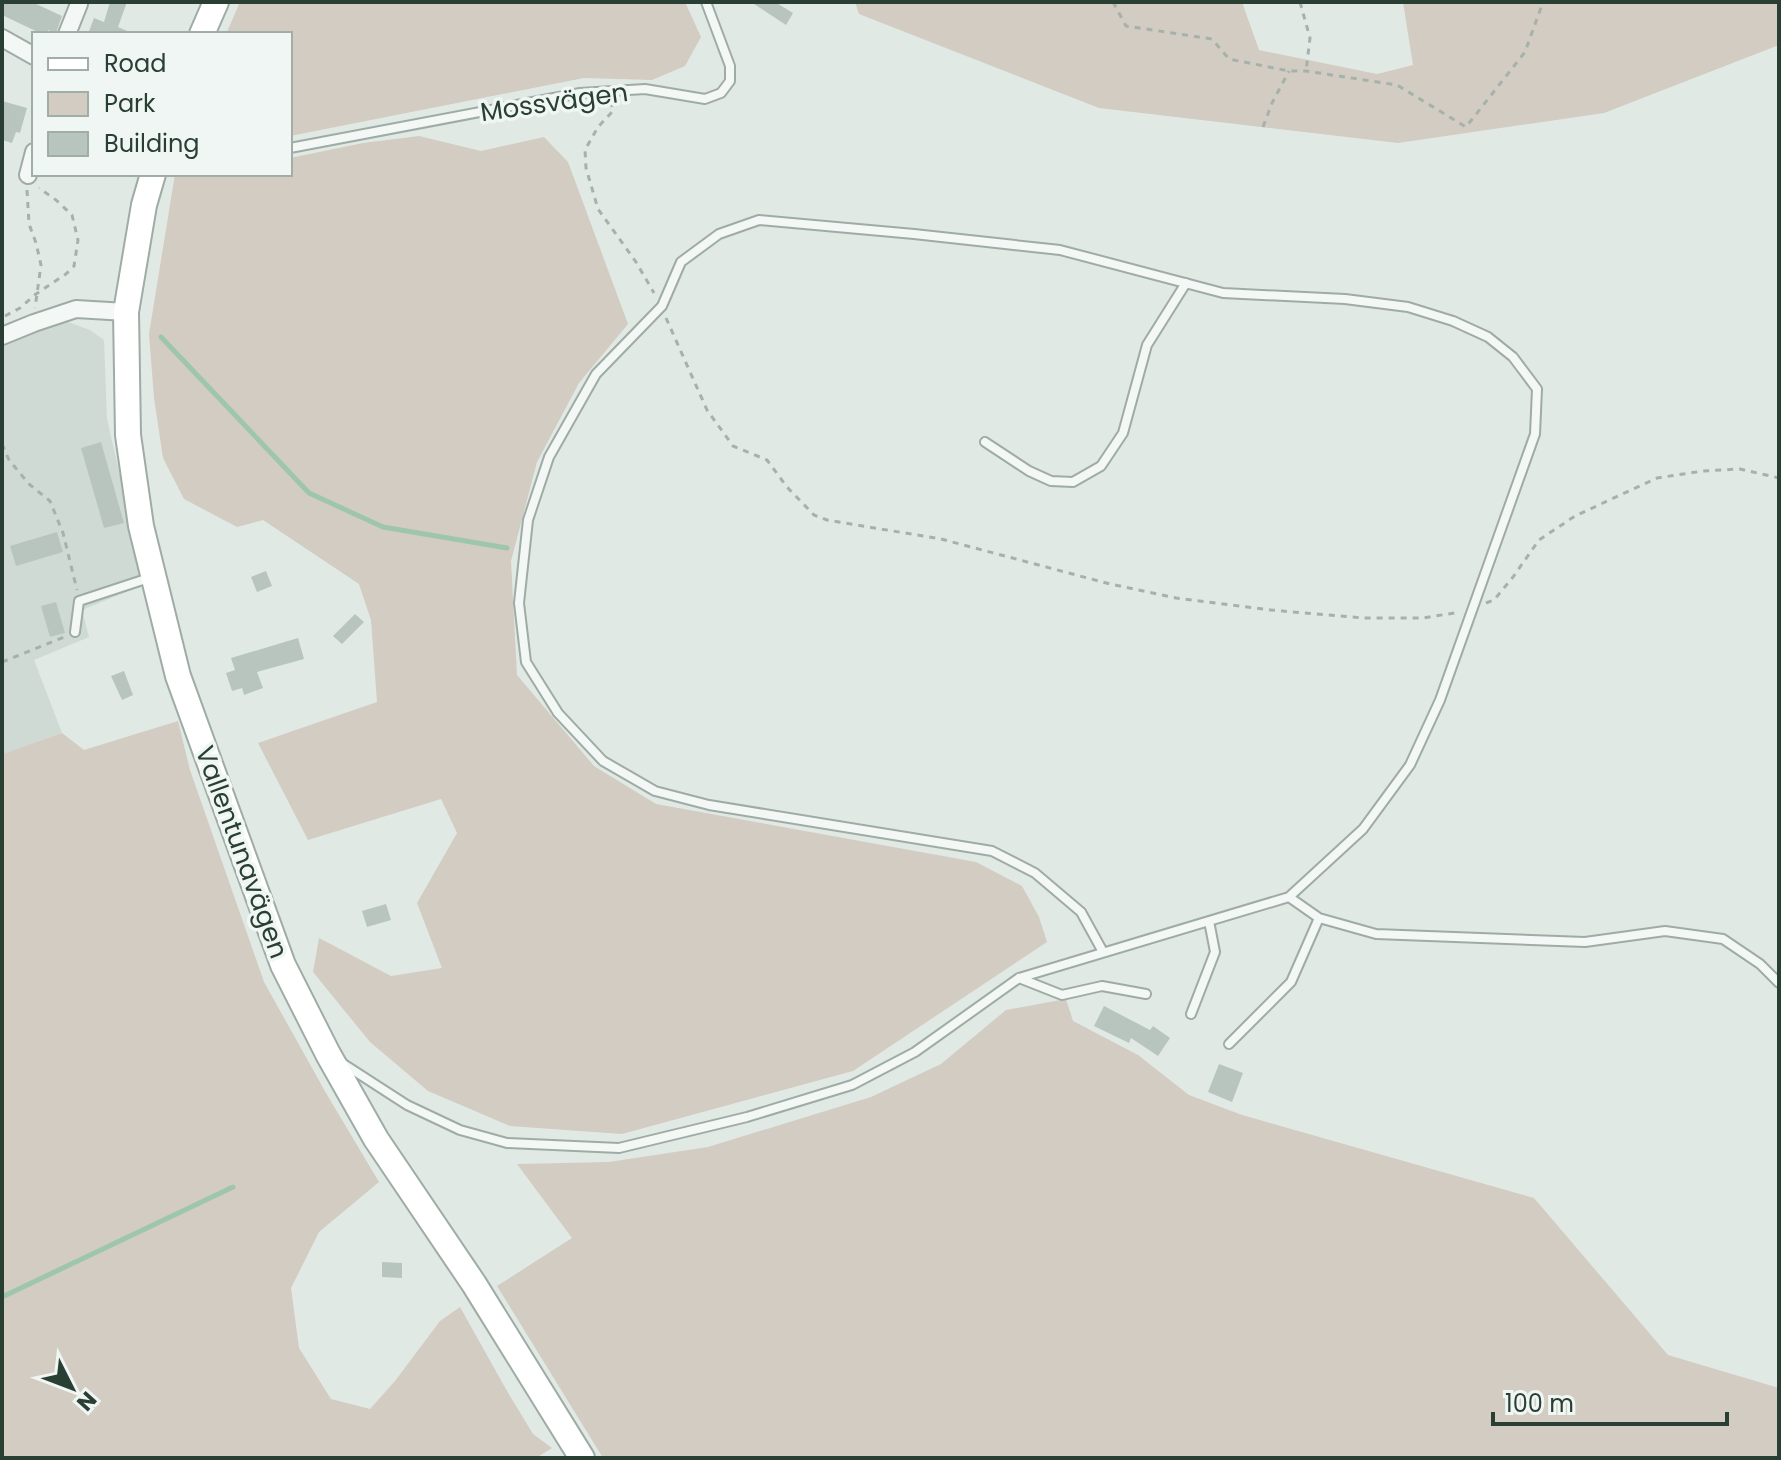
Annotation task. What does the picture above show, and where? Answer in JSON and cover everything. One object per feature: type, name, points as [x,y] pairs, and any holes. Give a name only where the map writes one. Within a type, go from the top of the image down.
[{"type":"main road","points":[[203,32],[216,2]]},
{"type":"main road","name":"Vallentunavägen","points":[[152,176],[144,205],[126,312],[128,435],[141,526],[178,676],[283,965],[328,1054],[376,1139],[474,1284],[582,1458]]},
{"type":"street","points":[[68,32],[79,4]]},
{"type":"street","points":[[2,38],[32,55]]},
{"type":"street","points":[[28,175],[32,160]]},
{"type":"street","points":[[2,336],[76,309],[126,312]]},
{"type":"lane","name":"Mossvägen","points":[[292,148],[580,93],[645,89],[705,99],[721,93],[730,81],[730,66],[706,2]]},
{"type":"lane","points":[[328,1054],[407,1105],[460,1130],[507,1143],[619,1148],[747,1117],[852,1085],[915,1052],[1019,978],[1289,897],[1363,829],[1410,765],[1440,700],[1535,434],[1537,389],[1513,357],[1488,337],[1453,321],[1408,307],[1345,299],[1223,293],[1060,250],[759,220],[719,234],[681,262],[662,306],[596,374],[549,457],[528,520],[519,603],[526,662],[558,713],[603,761],[655,791],[709,805],[992,851],[1035,873],[1081,912],[1103,952]]},
{"type":"lane","points":[[985,442],[1029,471],[1051,481],[1073,482],[1101,466],[1123,433],[1147,345],[1186,283]]},
{"type":"lane","points":[[75,632],[79,601],[153,577]]},
{"type":"lane","points":[[1289,897],[1319,918],[1376,934],[1585,942],[1665,931],[1723,939],[1760,964],[1779,983]]},
{"type":"lane","points":[[1229,1044],[1291,982],[1319,918]]},
{"type":"lane","points":[[1191,1014],[1215,952],[1209,921]]},
{"type":"lane","points":[[1019,978],[1062,995],[1102,986],[1146,994]]},
{"type":"path","points":[[1113,2],[1126,26],[1212,39],[1229,59],[1289,71],[1397,85],[1466,127],[1525,52],[1543,2]]},
{"type":"path","points":[[1300,2],[1310,38],[1306,71]]},
{"type":"path","points":[[1263,127],[1289,71]]},
{"type":"path","points":[[609,91],[613,111],[598,127],[585,150],[586,168],[598,209],[636,262],[662,306],[707,410],[733,446],[767,460],[814,515],[827,520],[941,539],[1110,584],[1176,598],[1363,618],[1423,618],[1474,609],[1494,600],[1539,540],[1575,516],[1657,478],[1740,469],[1779,478]]},
{"type":"path","points":[[2,318],[20,308],[74,266],[78,240],[72,215],[28,175]]},
{"type":"path","points":[[28,175],[26,200],[29,224],[41,265],[34,323]]},
{"type":"path","points":[[2,444],[9,460],[29,484],[50,501],[63,533],[79,601]]},
{"type":"path","points":[[2,662],[75,632]]},
{"type":"shaded area","points":[[65,321],[90,330],[104,340],[107,419],[145,584],[82,610],[89,637],[34,660],[62,733],[2,754],[2,344]]},
{"type":"green space","points":[[240,2],[685,2],[701,37],[685,66],[652,80],[584,78],[292,136],[292,32],[227,32]]},
{"type":"green space","points":[[855,2],[1242,2],[1259,50],[1377,74],[1413,65],[1403,2],[1779,2],[1779,45],[1604,113],[1398,143],[1099,108],[859,14]]},
{"type":"green space","points":[[419,136],[481,151],[544,137],[568,162],[628,324],[579,383],[537,462],[511,561],[517,675],[594,766],[656,804],[976,862],[1022,886],[1039,917],[1047,942],[853,1071],[622,1134],[510,1126],[428,1091],[370,1042],[313,972],[319,938],[391,976],[442,968],[417,903],[457,833],[441,799],[308,840],[258,743],[377,702],[371,620],[359,584],[263,520],[237,527],[184,499],[163,458],[149,334],[175,176],[292,176],[292,158],[363,143]]},
{"type":"green space","points":[[178,721],[190,770],[264,982],[379,1182],[319,1232],[291,1288],[299,1348],[331,1399],[370,1409],[440,1321],[460,1307],[533,1434],[552,1448],[536,1458],[2,1458],[2,754],[62,733],[84,750]]},
{"type":"green space","points":[[1066,999],[1073,1021],[1138,1055],[1189,1095],[1242,1115],[1534,1198],[1668,1355],[1779,1388],[1779,1458],[603,1458],[497,1286],[572,1238],[517,1164],[609,1162],[708,1147],[871,1097],[941,1064],[1006,1010]]},
{"type":"building","points":[[2,2],[32,2],[62,16],[56,32],[38,32],[2,15]]},
{"type":"building","points":[[110,2],[127,2],[118,27],[129,32],[89,32],[94,18],[104,22]]},
{"type":"building","points":[[751,2],[775,2],[793,13],[786,25]]},
{"type":"building","points":[[2,101],[27,108],[20,133],[16,132],[12,143],[2,140]]},
{"type":"building","points":[[101,442],[124,523],[104,528],[81,448]]},
{"type":"building","points":[[57,532],[63,552],[16,566],[10,546]]},
{"type":"building","points":[[266,571],[272,586],[257,592],[251,577]]},
{"type":"building","points":[[56,602],[65,633],[50,637],[41,606]]},
{"type":"building","points":[[355,614],[364,622],[342,644],[333,636]]},
{"type":"building","points":[[298,638],[304,659],[257,672],[263,688],[244,695],[242,688],[232,691],[226,673],[235,670],[231,658]]},
{"type":"building","points":[[124,671],[133,695],[122,700],[111,676]]},
{"type":"building","points":[[386,904],[391,920],[367,927],[362,911]]},
{"type":"building","points":[[1104,1006],[1150,1030],[1153,1026],[1170,1038],[1158,1056],[1131,1038],[1129,1043],[1094,1026]]},
{"type":"building","points":[[1219,1064],[1243,1073],[1232,1102],[1208,1092]]},
{"type":"building","points":[[382,1262],[402,1263],[402,1278],[382,1277]]},
{"type":"waterway","points":[[161,337],[309,493],[383,527],[507,548]]},
{"type":"waterway","points":[[2,1297],[233,1187]]}]
